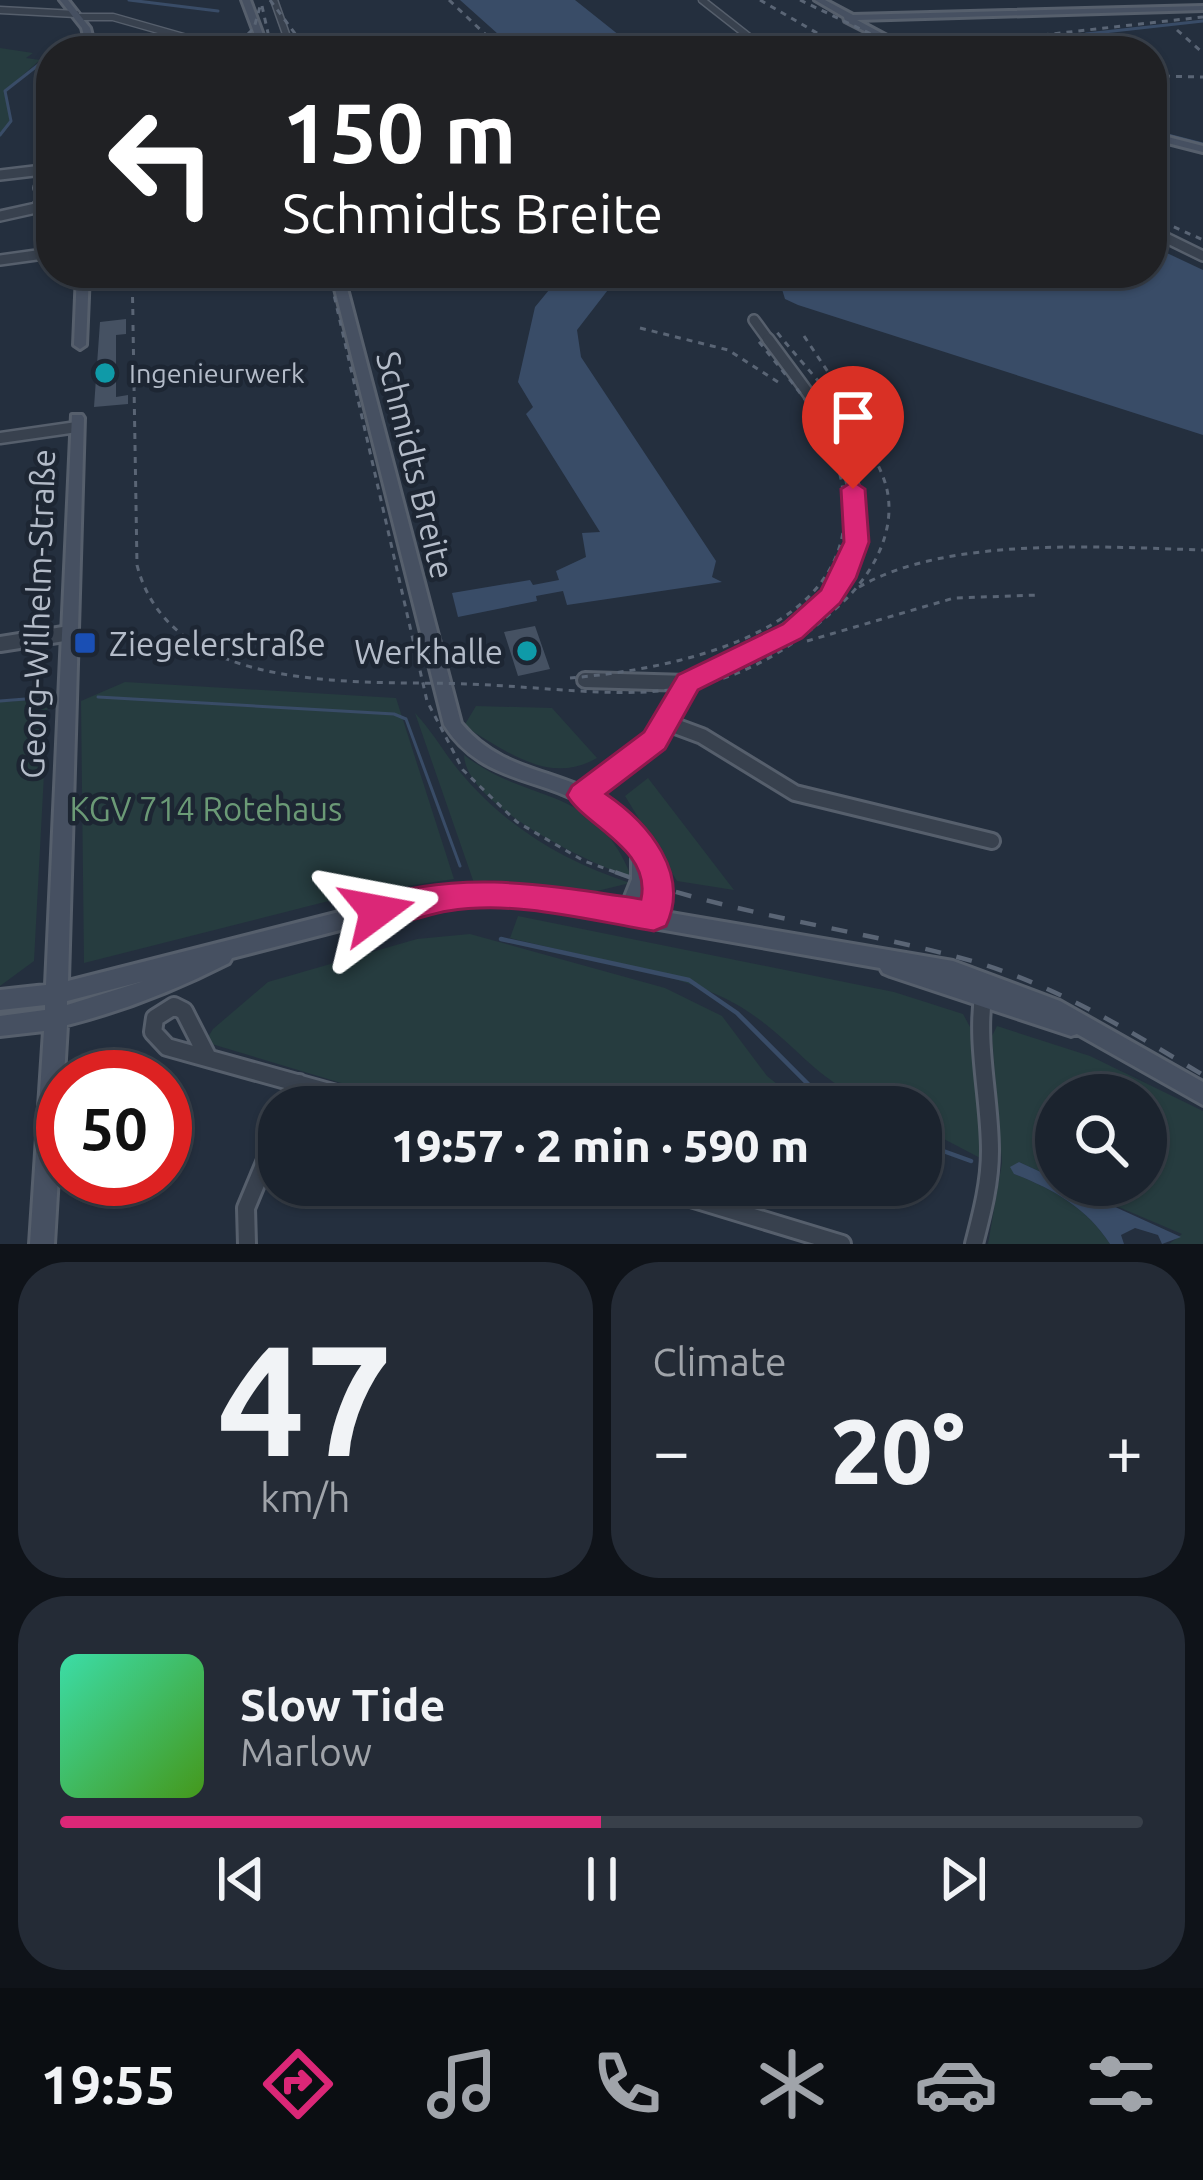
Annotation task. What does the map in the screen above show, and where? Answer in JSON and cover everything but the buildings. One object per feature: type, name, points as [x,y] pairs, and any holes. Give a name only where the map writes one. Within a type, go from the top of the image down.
[{"type":"main road","points":[[64,0],[89,36]]},
{"type":"main road","points":[[246,0],[259,36]]},
{"type":"main road","points":[[819,0],[882,36]]},
{"type":"main road","points":[[849,17],[1203,8]]},
{"type":"main road","points":[[874,32],[868,23],[879,17]]},
{"type":"main road","points":[[1167,140],[1203,149]]},
{"type":"main road","points":[[80,345],[82,288]]},
{"type":"main road","name":"Schmidts Breite","points":[[341,288],[453,725],[466,743],[494,764],[583,795],[618,819],[660,880],[654,916]]},
{"type":"main road","name":"Georg-Wilhelm-Straße","points":[[42,1244],[77,423]]},
{"type":"main road","points":[[629,911],[642,878],[641,848]]},
{"type":"main road","points":[[0,1026],[55,1005],[158,984],[228,952],[452,896],[524,895],[861,956],[984,989],[1105,1036],[1203,1094]]},
{"type":"main road","points":[[0,1000],[55,1005]]},
{"type":"street","points":[[274,0],[287,36]]},
{"type":"street","points":[[702,0],[748,36]]},
{"type":"street","points":[[0,10],[113,17],[180,36]]},
{"type":"street","points":[[0,175],[36,171]]},
{"type":"street","points":[[0,201],[4,216],[36,208]]},
{"type":"street","points":[[1167,238],[1203,256]]},
{"type":"street","points":[[2,256],[36,254]]},
{"type":"street","points":[[583,795],[640,755],[667,724],[688,683],[766,646],[814,613],[843,578],[856,542],[850,471],[840,437],[754,320]]},
{"type":"street","points":[[0,438],[77,423]]},
{"type":"street","points":[[0,644],[70,633]]},
{"type":"street","points":[[584,680],[630,683],[669,678],[688,683]]},
{"type":"street","points":[[667,724],[701,735],[763,777],[816,801],[848,812],[956,829],[992,841]]},
{"type":"street","points":[[974,1244],[988,1186],[990,1150],[984,989]]},
{"type":"street","points":[[207,1056],[310,1086]]},
{"type":"street","points":[[247,1244],[246,1208],[258,1179]]},
{"type":"street","points":[[717,1206],[842,1244]]},
{"type":"green space","points":[[0,48],[33,53],[26,58],[36,64],[6,90],[12,122],[0,137]]},
{"type":"green space","name":"KGV 714 Rotehaus","points":[[125,682],[396,698],[454,879],[360,893],[84,963],[81,701]]},
{"type":"green space","points":[[48,699],[34,961],[0,986],[0,702]]},
{"type":"green space","points":[[476,706],[552,708],[597,758],[562,768],[529,762],[464,726]]},
{"type":"green space","points":[[415,713],[478,792],[516,825],[559,853],[630,883],[593,892],[492,880],[474,883]]},
{"type":"green space","points":[[464,755],[513,783],[580,811],[617,847],[632,878],[561,846],[507,812],[485,794],[470,774]]},
{"type":"green space","points":[[648,778],[734,890],[677,881],[625,796]]},
{"type":"green space","points":[[518,916],[894,992],[963,1014],[970,1027],[984,1160],[942,1138],[942,1086],[840,1086],[764,1023],[718,995],[661,975],[510,938]]},
{"type":"green space","points":[[470,934],[665,988],[722,1016],[780,1086],[351,1086],[205,1042],[213,1029],[268,982],[417,939]]},
{"type":"green space","points":[[997,1026],[1090,1056],[1127,1074],[1035,1074],[1035,1169],[1019,1162],[1014,1174],[1035,1183],[1035,1206],[1074,1206],[1110,1244],[988,1244],[1002,1163],[992,1036]]},
{"type":"green space","points":[[1167,1093],[1203,1111],[1203,1244],[1169,1244],[1182,1234],[1116,1206],[1167,1206]]},
{"type":"water","points":[[460,0],[575,0],[620,36],[500,36]]},
{"type":"water","points":[[1167,253],[1203,270],[1203,435],[798,305],[785,299],[782,288],[1167,288]]},
{"type":"water","points":[[551,288],[609,288],[577,330],[581,357],[716,561],[712,577],[722,582],[567,605],[563,591],[458,617],[452,593],[559,580],[556,571],[586,557],[582,533],[600,532],[526,414],[533,407],[518,382],[535,307]]},
{"type":"water","points":[[1019,1162],[1035,1169],[1035,1183],[1014,1174],[1010,1167]]},
{"type":"water","points":[[1074,1206],[1113,1206],[1181,1237],[1162,1244],[1158,1235],[1135,1228],[1121,1235],[1124,1244],[1110,1244]]},
{"type":"waterway","points":[[129,0],[218,11]]},
{"type":"waterway","points":[[1082,36],[1203,21]]},
{"type":"waterway","points":[[0,135],[11,121],[5,91],[36,67]]},
{"type":"waterway","points":[[1167,135],[1203,144]]},
{"type":"waterway","points":[[98,697],[394,714],[406,719],[460,866]]},
{"type":"waterway","points":[[0,701],[38,698]]},
{"type":"waterway","points":[[501,939],[689,980],[737,1013],[812,1086]]},
{"type":"waterway","points":[[942,1151],[971,1161]]},
{"type":"railway","points":[[270,0],[297,36]]},
{"type":"railway","points":[[449,0],[487,36]]},
{"type":"railway","points":[[760,0],[822,36]]},
{"type":"railway","points":[[800,0],[879,36]]},
{"type":"railway","points":[[246,36],[254,28],[261,3]]},
{"type":"railway","points":[[262,6],[269,36]]},
{"type":"railway","points":[[1033,36],[1203,17]]},
{"type":"railway","points":[[1177,30],[1203,53]]},
{"type":"railway","points":[[1167,76],[1203,77]]},
{"type":"railway","points":[[1167,224],[1203,240]]},
{"type":"railway","points":[[132,288],[133,319]]},
{"type":"railway","points":[[332,288],[423,683]]},
{"type":"railway","points":[[133,325],[137,565],[157,608],[188,639],[229,660],[327,680],[423,683]]},
{"type":"railway","points":[[640,328],[728,350],[778,382]]},
{"type":"railway","points":[[423,683],[624,692],[711,682],[754,666],[798,639],[844,601],[879,553],[888,525],[888,495],[858,431],[776,331]]},
{"type":"railway","points":[[804,336],[858,417]]},
{"type":"railway","points":[[570,678],[675,662],[727,646],[775,623],[813,592],[837,553],[844,504],[830,444],[807,402],[757,339]]},
{"type":"railway","points":[[859,587],[936,559],[980,552],[1073,547],[1203,550]]},
{"type":"railway","points":[[807,641],[954,598],[1039,595]]},
{"type":"railway","points":[[423,683],[427,701],[463,770],[517,822],[584,861],[623,875]]},
{"type":"railway","points":[[615,872],[703,899],[928,949],[1003,971],[1091,1010],[1203,1075]]},
{"type":"place","name":"Ingenieurwerk","points":[[105,373]]},
{"type":"place","name":"Ziegelerstraße","points":[[85,643]]},
{"type":"place","name":"Werkhalle","points":[[527,651]]},
{"type":"route","points":[[377,911],[427,899],[488,893],[561,899],[654,916],[661,886],[652,864],[618,819],[583,795],[655,741],[688,683],[793,631],[830,596],[843,578],[856,542],[853,489]]}]
